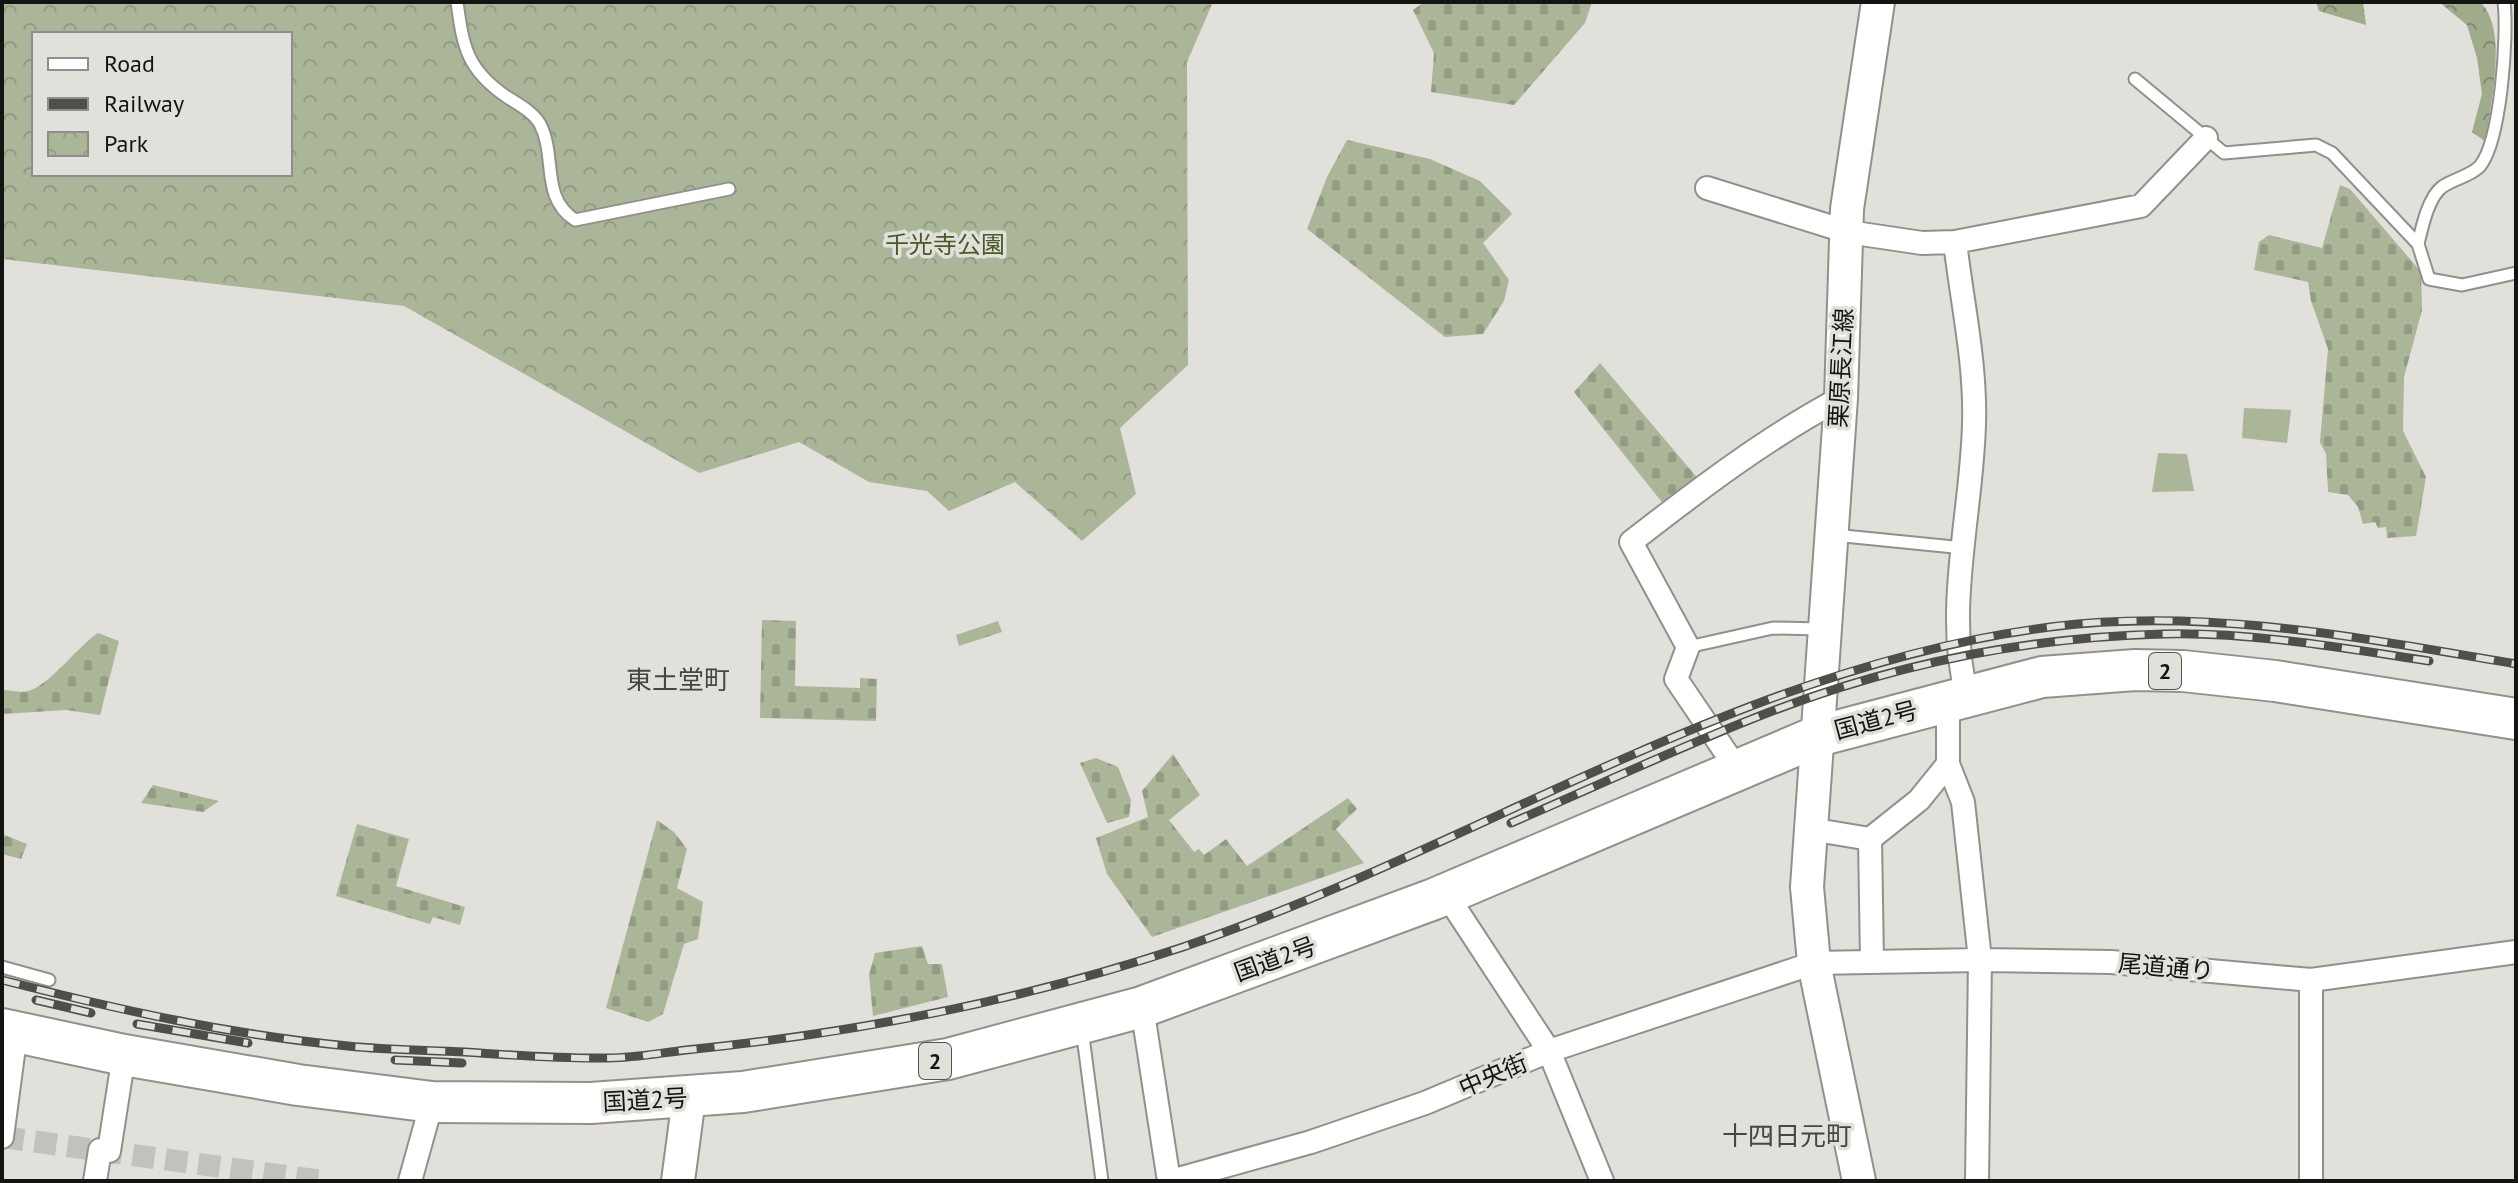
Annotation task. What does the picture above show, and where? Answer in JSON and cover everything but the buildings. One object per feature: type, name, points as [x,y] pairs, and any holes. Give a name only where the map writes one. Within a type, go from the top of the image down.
[{"type":"highway","name":"国道2号","points":[[9,1030],[124,1055],[298,1085],[432,1102],[591,1103],[689,1098],[852,1077],[934,1062],[1142,1007],[1446,894],[1818,736],[2042,677],[2123,670],[2183,671],[2275,681],[2516,719]]},
{"type":"main road","name":"栗原長江線","points":[[1851,1179],[1814,963],[1807,887],[1829,535],[1841,398],[1847,209],[1878,2]]},
{"type":"main road","points":[[678,1181],[689,1098]]},
{"type":"street","points":[[1707,188],[1848,232],[1922,243],[1955,242],[2141,206],[2206,138]]},
{"type":"street","points":[[1955,242],[1974,387],[1957,635],[1958,698],[1948,764],[1963,802],[1980,960],[1977,1181]]},
{"type":"street","points":[[1737,769],[1676,679],[1688,647],[1631,542],[1699,489],[1799,420],[1841,398]]},
{"type":"street","points":[[1810,829],[1870,839],[1919,800],[1948,764]]},
{"type":"street","points":[[1870,839],[1872,962]]},
{"type":"street","points":[[1446,894],[1549,1051],[1602,1181]]},
{"type":"street","name":"尾道通り","points":[[1814,963],[1980,960],[2111,962],[2311,980],[2516,952]]},
{"type":"street","name":"中央街","points":[[1170,1181],[1311,1142],[1425,1103],[1549,1051],[1814,963]]},
{"type":"street","points":[[2311,980],[2311,1181]]},
{"type":"street","points":[[1142,1007],[1170,1181]]},
{"type":"street","points":[[2,1137],[9,1030]]},
{"type":"street","points":[[95,1181],[124,1055]]},
{"type":"street","points":[[410,1181],[432,1102]]},
{"type":"lane","points":[[457,2],[468,58],[485,81],[538,121],[546,140],[549,178],[561,210],[575,220],[729,189]]},
{"type":"lane","points":[[2418,244],[2422,225],[2439,189],[2479,167],[2493,138],[2507,27],[2504,2]]},
{"type":"lane","points":[[2135,79],[2224,153],[2316,145],[2324,147],[2418,244],[2429,279],[2462,285],[2516,273]]},
{"type":"lane","points":[[1829,535],[1965,548]]},
{"type":"lane","points":[[1688,647],[1773,628],[1824,629]]},
{"type":"lane","points":[[2,967],[49,980]]},
{"type":"lane","points":[[1081,1024],[1102,1181]]},
{"type":"green space","name":"千光寺公園","points":[[2,2],[1213,2],[1187,62],[1188,365],[1120,428],[1136,494],[1082,541],[1015,482],[949,511],[927,491],[869,482],[799,442],[699,473],[404,306],[2,259]]},
{"type":"green space","points":[[1424,2],[1592,2],[1585,23],[1514,105],[1431,92],[1434,53],[1413,10]]},
{"type":"green space","points":[[2316,2],[2363,2],[2366,25],[2319,11]]},
{"type":"green space","points":[[2439,2],[2480,2],[2489,14],[2496,48],[2486,142],[2472,132],[2482,94],[2477,58],[2467,25]]},
{"type":"green space","points":[[1347,140],[1430,159],[1480,181],[1510,211],[1512,214],[1483,243],[1509,280],[1504,301],[1483,334],[1445,337],[1307,229],[1327,177]]},
{"type":"green space","points":[[2340,185],[2350,189],[2421,272],[2422,310],[2404,377],[2403,431],[2426,477],[2416,536],[2387,538],[2386,527],[2378,528],[2375,522],[2363,524],[2358,507],[2348,495],[2328,492],[2326,454],[2320,442],[2328,349],[2311,301],[2308,282],[2254,270],[2259,242],[2269,235],[2322,248]]},
{"type":"green space","points":[[1600,363],[1700,481],[1665,506],[1574,392]]},
{"type":"green space","points":[[2244,408],[2291,410],[2287,443],[2242,438]]},
{"type":"green space","points":[[2158,453],[2187,454],[2194,491],[2152,492]]},
{"type":"green space","points":[[762,620],[796,621],[795,686],[860,688],[860,678],[877,679],[876,721],[760,718]]},
{"type":"green space","points":[[998,621],[1002,632],[959,646],[956,635]]},
{"type":"green space","points":[[98,633],[119,641],[100,715],[66,710],[2,714],[2,690],[25,692],[45,682]]},
{"type":"green space","points":[[1173,754],[1200,795],[1169,820],[1194,852],[1199,849],[1204,855],[1226,839],[1247,866],[1348,798],[1357,809],[1336,829],[1364,863],[1152,937],[1107,874],[1096,838],[1148,817],[1142,791]]},
{"type":"green space","points":[[1096,758],[1118,767],[1131,800],[1129,817],[1107,823],[1080,763]]},
{"type":"green space","points":[[153,785],[219,801],[203,812],[141,803]]},
{"type":"green space","points":[[657,820],[674,832],[687,849],[677,888],[703,902],[698,939],[684,944],[663,1014],[648,1022],[606,1008]]},
{"type":"green space","points":[[357,824],[409,839],[396,886],[465,907],[460,925],[433,917],[430,924],[336,896]]},
{"type":"green space","points":[[2,834],[27,844],[21,859],[2,854]]},
{"type":"green space","points":[[922,946],[928,964],[942,964],[948,997],[873,1016],[869,975],[875,953]]},
{"type":"tunnel","points":[[2,1137],[322,1181]]},
{"type":"railway","points":[[2,980],[217,1028],[363,1047],[608,1058],[750,1043],[875,1024],[999,999],[1183,947],[1398,861],[1716,720],[1824,680],[1935,648],[2050,627],[2167,621],[2284,628],[2516,664]]},
{"type":"railway","points":[[1511,823],[1699,741],[1810,697],[1909,668],[2010,648],[2113,636],[2197,634],[2297,642],[2429,661]]},
{"type":"railway","points":[[36,1000],[91,1013]]},
{"type":"railway","points":[[137,1024],[248,1043]]},
{"type":"railway","points":[[395,1060],[462,1063]]},
{"type":"district","name":"東土堂町","points":[[678,679]]},
{"type":"district","name":"十四日元町","points":[[1787,1135]]}]
